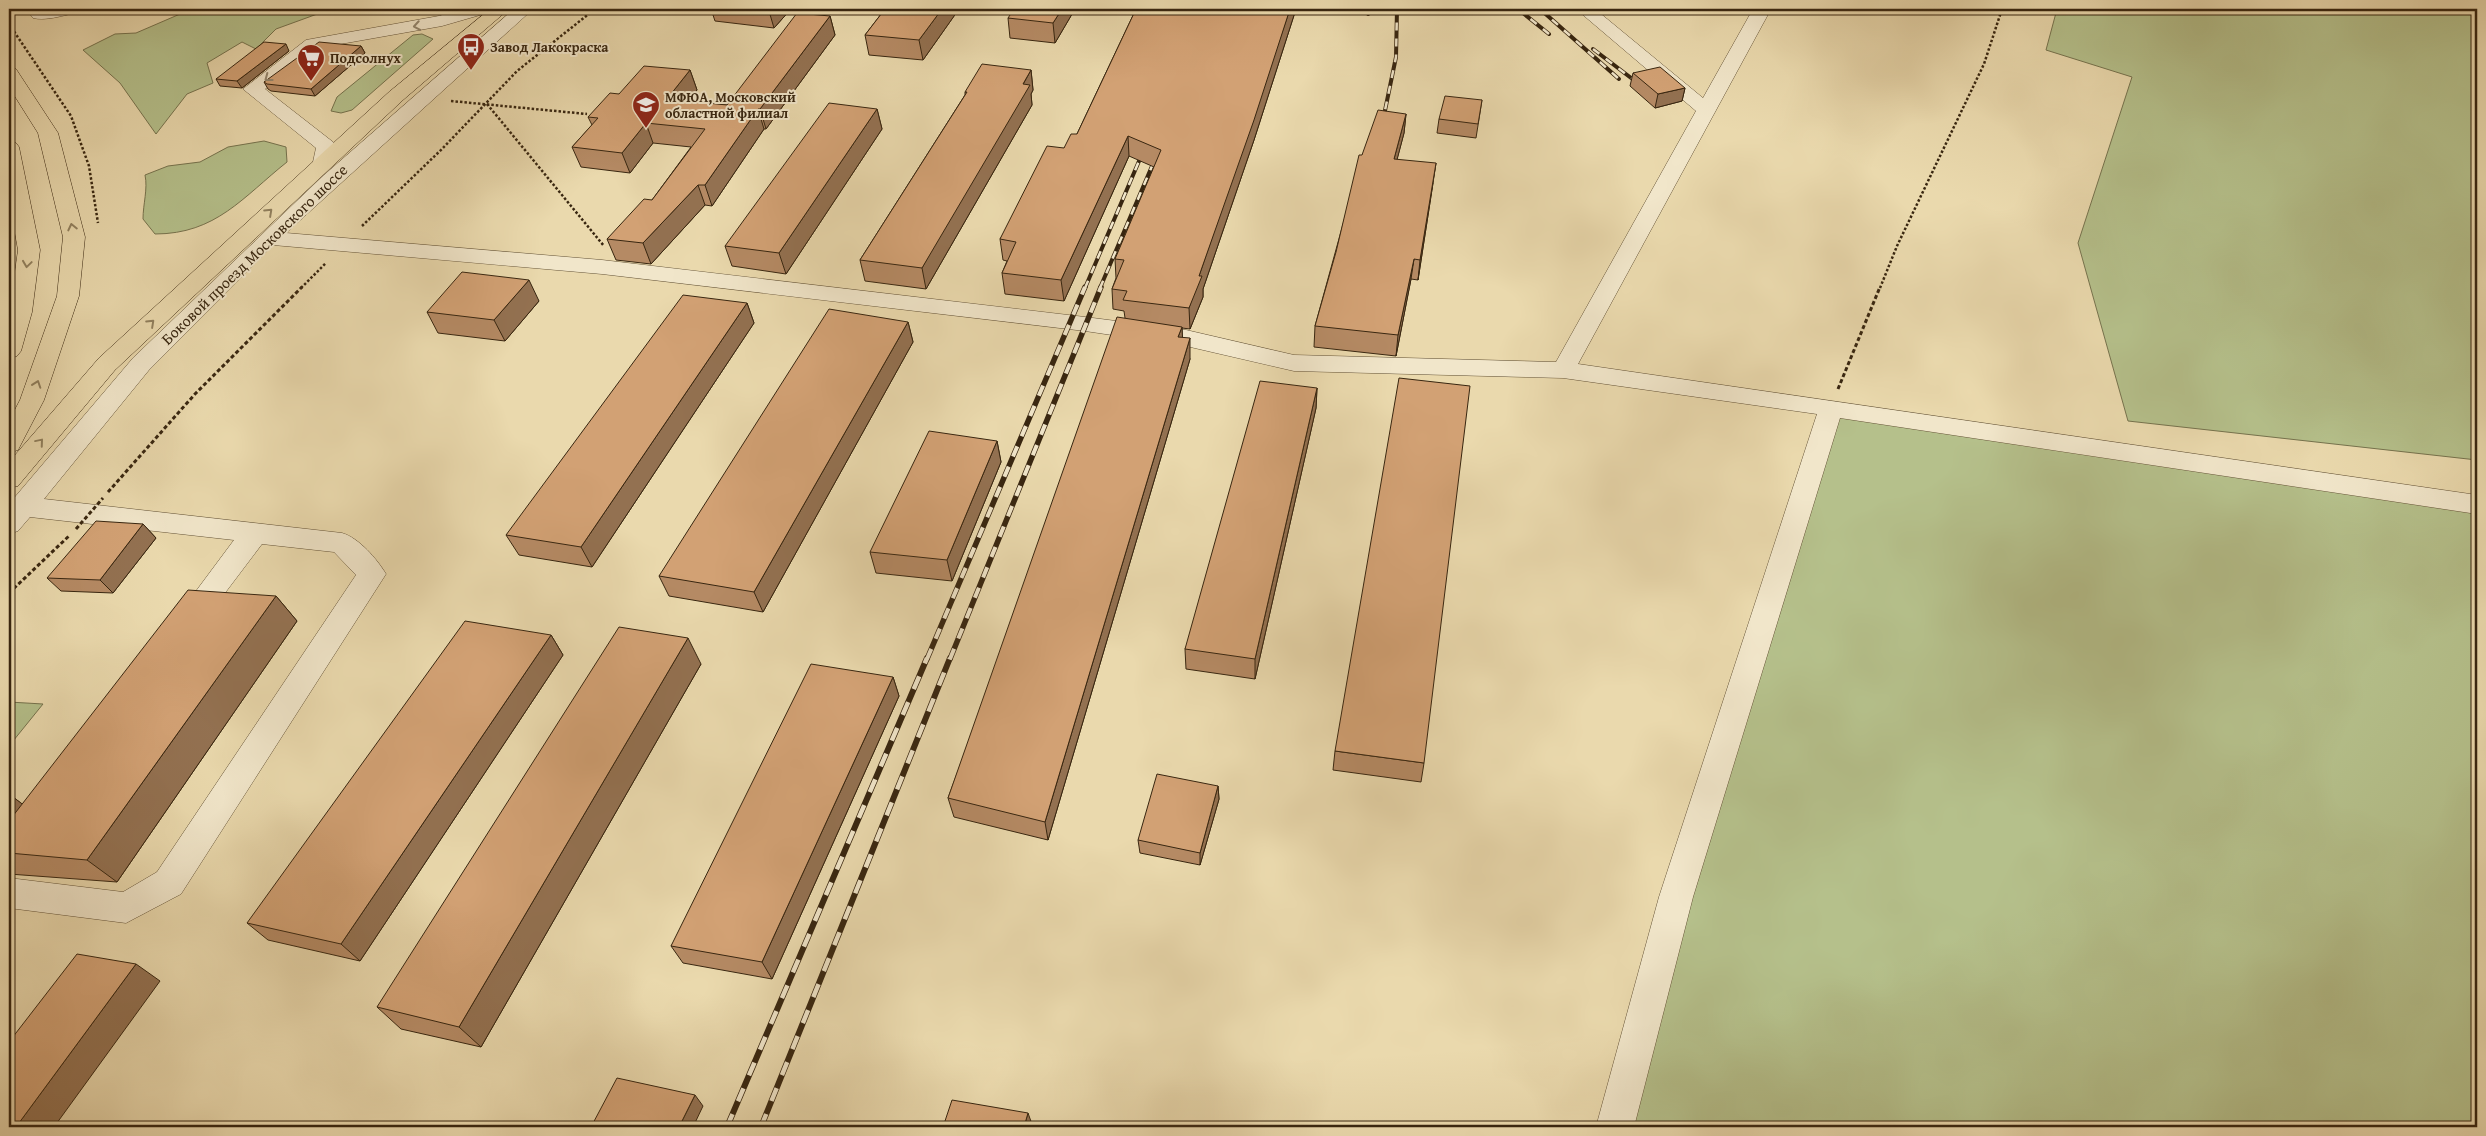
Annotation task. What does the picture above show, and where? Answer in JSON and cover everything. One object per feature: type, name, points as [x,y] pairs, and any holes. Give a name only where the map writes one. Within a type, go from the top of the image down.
[{"type":"main road","points":[[9,479],[107,364],[396,96],[500,9]]},
{"type":"main road","points":[[9,73],[48,133],[74,237],[68,296],[32,400],[9,444]]},
{"type":"main road","points":[[9,147],[29,250],[20,312],[9,351]]},
{"type":"street","points":[[39,14],[68,9]]},
{"type":"street","points":[[323,162],[326,146],[253,89],[312,44],[442,21],[481,9]]},
{"type":"street","name":"Боковой проезд Московского шоссе","points":[[15,515],[141,364],[268,238],[421,98],[524,9]]},
{"type":"street","points":[[1584,9],[1707,111]]},
{"type":"street","points":[[1563,370],[1762,9]]},
{"type":"street","points":[[268,238],[596,267],[1084,324],[1186,338],[1294,363],[1563,370],[1636,379],[2477,505]]},
{"type":"street","points":[[1615,1127],[1676,897],[1830,408]]},
{"type":"street","points":[[9,893],[126,908],[169,883],[372,574],[342,543],[256,532],[15,515]]},
{"type":"street","points":[[172,642],[256,532]]},
{"type":"path","points":[[1830,408],[1897,246],[1984,64],[2002,9]]},
{"type":"path","points":[[421,98],[587,114]]},
{"type":"path","points":[[486,104],[608,252],[596,267]]},
{"type":"path","points":[[9,593],[76,529],[103,498]]},
{"type":"green space","points":[[202,9],[331,9],[276,29],[256,49],[242,42],[207,63],[213,83],[187,94],[156,134],[120,83],[83,50],[115,34],[136,33],[187,11]]},
{"type":"green space","points":[[2057,9],[2477,9],[2477,460],[2128,421],[2078,243],[2132,77],[2046,50]]},
{"type":"green space","points":[[422,34],[433,39],[352,110],[341,113],[331,111],[337,97],[413,35]]},
{"type":"green space","points":[[264,141],[286,147],[287,162],[227,211],[195,228],[155,234],[143,219],[145,175],[168,166],[200,162],[228,147]]},
{"type":"green space","points":[[1831,408],[2091,455],[2477,513],[2477,1127],[1615,1127],[1648,1003]]},
{"type":"green space","points":[[9,702],[43,704],[9,746]]},
{"type":"building","points":[[747,9],[771,9],[769,11]]},
{"type":"building","points":[[885,9],[942,9],[919,40],[865,35]]},
{"type":"building","points":[[1014,9],[1062,9],[1053,23],[1008,18]]},
{"type":"building","points":[[1136,9],[1290,9],[1254,120],[1199,276],[1202,276],[1189,308],[1123,300],[1127,291],[1112,289],[1124,260],[1115,259],[1161,150],[1128,136],[1061,280],[1002,273],[1016,242],[1000,239],[1047,146],[1064,148],[1071,134],[1077,134]]},
{"type":"building","points":[[797,13],[830,16],[760,109],[758,109],[705,185],[698,185],[643,243],[607,239],[644,199],[652,200],[705,129],[646,123],[622,153],[572,147],[598,118],[588,117],[610,93],[619,94],[644,66],[690,70],[667,99],[727,105]]},
{"type":"building","points":[[264,42],[286,44],[237,81],[216,79]]},
{"type":"building","points":[[319,42],[361,46],[311,89],[267,84],[264,82]]},
{"type":"building","points":[[982,64],[1031,70],[1023,84],[1030,85],[922,268],[860,260],[967,92],[965,92]]},
{"type":"building","points":[[1660,67],[1685,88],[1658,94],[1633,73]]},
{"type":"building","points":[[1445,96],[1482,100],[1478,124],[1439,119]]},
{"type":"building","points":[[829,103],[877,109],[779,253],[725,246]]},
{"type":"building","points":[[1378,110],[1406,114],[1394,159],[1436,163],[1420,260],[1414,259],[1398,335],[1315,326],[1336,252],[1359,155],[1362,155]]},
{"type":"building","points":[[462,272],[529,280],[494,320],[427,312]]},
{"type":"building","points":[[683,295],[747,303],[581,547],[506,535]]},
{"type":"building","points":[[829,309],[908,322],[754,592],[659,576]]},
{"type":"building","points":[[1117,317],[1182,327],[1178,337],[1190,338],[1045,822],[948,798]]},
{"type":"building","points":[[1399,378],[1470,386],[1424,763],[1335,751]]},
{"type":"building","points":[[1260,381],[1317,388],[1255,659],[1185,649]]},
{"type":"building","points":[[929,431],[997,441],[947,560],[870,552]]},
{"type":"building","points":[[96,521],[143,524],[100,580],[47,578]]},
{"type":"building","points":[[188,590],[276,596],[87,860],[9,853],[9,821]]},
{"type":"building","points":[[465,621],[551,635],[341,944],[247,923]]},
{"type":"building","points":[[619,627],[688,638],[459,1027],[377,1007]]},
{"type":"building","points":[[811,664],[893,677],[762,962],[671,946]]},
{"type":"building","points":[[1157,774],[1218,786],[1200,853],[1138,840]]},
{"type":"building","points":[[77,954],[136,964],[16,1127],[9,1127],[9,1042]]},
{"type":"building","points":[[617,1078],[695,1095],[679,1127],[591,1127]]},
{"type":"building","points":[[952,1100],[1028,1113],[1024,1127],[943,1127]]},
{"type":"railway","points":[[1368,14],[1369,9]]},
{"type":"railway","points":[[1382,125],[1396,57],[1397,9]]},
{"type":"railway","points":[[1518,9],[1549,34]]},
{"type":"railway","points":[[1540,9],[1619,79]]},
{"type":"railway","points":[[1593,49],[1639,84]]},
{"type":"railway","points":[[1085,288],[1145,147]]},
{"type":"railway","points":[[1100,288],[1158,152]]},
{"type":"railway","points":[[927,659],[1085,287]]},
{"type":"railway","points":[[950,659],[1101,287]]},
{"type":"railway","points":[[727,1127],[927,658]]},
{"type":"railway","points":[[761,1127],[950,658]]},
{"type":"place","name":"Завод Лакокраска","points":[[471,71]]},
{"type":"place","name":"Подсолнух","points":[[311,82]]},
{"type":"place","name":"МФЮА, Московский областной филиал","points":[[646,129]]}]
